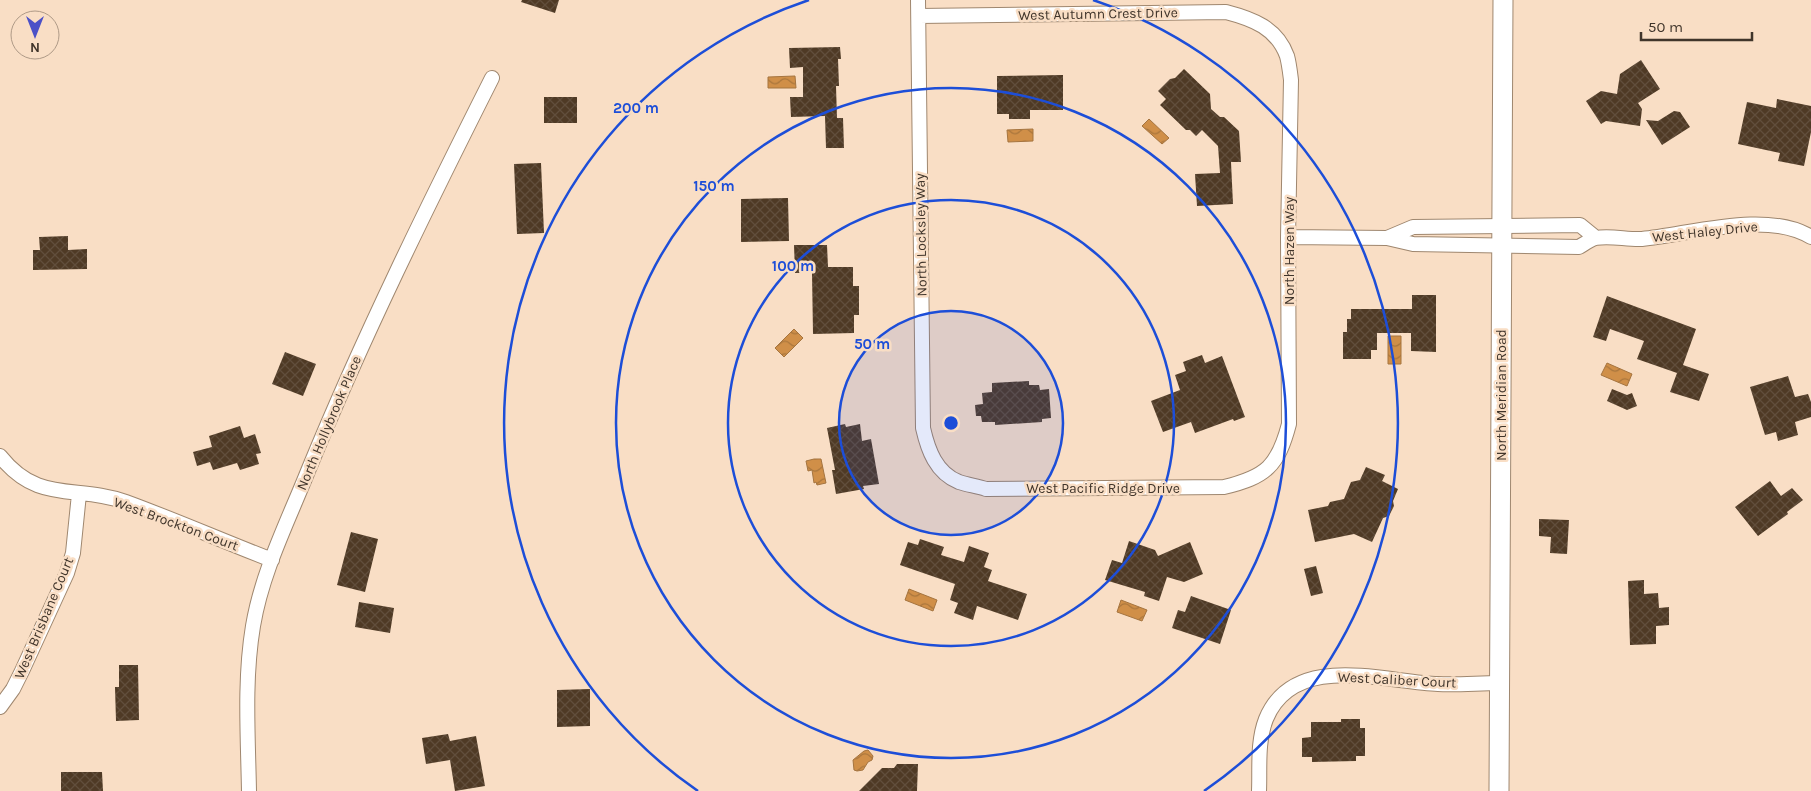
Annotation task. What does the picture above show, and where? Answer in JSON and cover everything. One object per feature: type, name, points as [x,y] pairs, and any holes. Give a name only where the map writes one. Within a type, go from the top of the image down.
[{"type":"street","name":"North Locksley Way","points":[[918,0],[923,428],[928,448],[939,467]]},
{"type":"street","name":"North Meridian Road","points":[[1498,791],[1503,0]]},
{"type":"street","name":"West Autumn Crest Drive","points":[[919,16],[1226,12],[1250,19],[1273,32]]},
{"type":"street","name":"North Hazen Way","points":[[1269,468],[1283,446],[1289,424],[1288,237],[1291,80],[1287,56],[1273,32]]},
{"type":"street","name":"North Hollybrook Place","points":[[249,791],[248,659],[257,608],[272,560],[360,348],[492,78]]},
{"type":"street","name":"West Haley Drive","points":[[1288,237],[1386,238],[1413,244],[1579,247],[1596,238],[1641,239],[1723,227],[1759,224],[1800,231],[1811,237]]},
{"type":"street","name":"West Haley Drive","points":[[1386,238],[1413,227],[1501,226],[1580,226],[1596,238]]},
{"type":"street","name":"West Brockton Court","points":[[0,456],[9,468],[24,480],[42,488],[123,501],[272,560]]},
{"type":"street","name":"West Pacific Ridge Drive","points":[[939,467],[958,482],[986,489],[1224,487],[1248,482],[1269,468]]},
{"type":"street","name":"West Brisbane Court","points":[[0,707],[13,689],[22,671],[66,573],[73,553],[79,494]]},
{"type":"street","name":"West Caliber Court","points":[[1259,791],[1260,738],[1266,718],[1278,700],[1294,686],[1314,678],[1345,675],[1375,676],[1438,684],[1499,683]]},
{"type":"water","points":[[795,76],[796,88],[768,88],[768,77]]},
{"type":"water","points":[[1149,119],[1169,138],[1162,144],[1142,126]]},
{"type":"water","points":[[1033,129],[1033,141],[1008,142],[1007,130]]},
{"type":"water","points":[[794,329],[803,338],[784,357],[775,348]]},
{"type":"water","points":[[1388,336],[1401,336],[1401,364],[1388,364]]},
{"type":"water","points":[[1607,363],[1632,374],[1627,386],[1601,375]]},
{"type":"water","points":[[821,459],[826,483],[817,485],[816,482],[814,483],[812,470],[808,471],[806,461]]},
{"type":"water","points":[[909,589],[937,600],[933,611],[905,600]]},
{"type":"water","points":[[1121,600],[1147,610],[1142,621],[1117,612]]},
{"type":"water","points":[[868,750],[873,756],[872,760],[868,762],[863,770],[854,770],[853,760]]},
{"type":"building","points":[[522,0],[559,0],[555,13],[521,2]]},
{"type":"building","points":[[840,47],[841,59],[838,59],[839,86],[836,86],[837,118],[843,118],[844,148],[826,148],[825,116],[791,117],[790,97],[803,97],[803,67],[790,68],[789,48]]},
{"type":"building","points":[[1641,60],[1660,89],[1638,103],[1642,109],[1640,126],[1606,121],[1601,124],[1586,101],[1601,91],[1617,94],[1620,74]]},
{"type":"building","points":[[1184,69],[1210,94],[1211,109],[1220,117],[1224,117],[1239,131],[1241,162],[1231,162],[1233,204],[1197,206],[1195,174],[1220,173],[1218,146],[1202,130],[1196,136],[1190,130],[1186,130],[1160,105],[1166,99],[1158,91]]},
{"type":"building","points":[[1063,75],[1063,110],[1030,110],[1030,119],[1009,119],[1009,114],[997,114],[997,76]]},
{"type":"building","points":[[544,97],[577,97],[577,123],[544,123]]},
{"type":"building","points":[[1777,99],[1811,106],[1811,132],[1804,166],[1778,161],[1780,153],[1738,144],[1747,102],[1776,108]]},
{"type":"building","points":[[1674,111],[1680,112],[1690,127],[1662,145],[1646,120],[1658,121]]},
{"type":"building","points":[[541,163],[544,233],[517,234],[514,164]]},
{"type":"building","points":[[788,198],[789,241],[741,242],[741,199]]},
{"type":"building","points":[[68,236],[68,250],[87,249],[87,269],[33,270],[33,250],[40,250],[39,237]]},
{"type":"building","points":[[794,245],[827,245],[828,267],[853,267],[853,286],[859,286],[859,315],[854,315],[854,333],[813,334],[812,273],[795,273]]},
{"type":"building","points":[[1412,295],[1436,295],[1436,352],[1411,351],[1411,333],[1377,333],[1377,350],[1371,350],[1371,359],[1343,359],[1343,332],[1347,332],[1347,319],[1351,319],[1351,309],[1412,309]]},
{"type":"building","points":[[1607,296],[1696,329],[1683,365],[1709,374],[1699,401],[1670,392],[1677,373],[1637,359],[1644,341],[1610,329],[1606,341],[1593,337]]},
{"type":"building","points":[[285,352],[316,364],[303,396],[272,384]]},
{"type":"building","points":[[1202,355],[1205,363],[1222,356],[1245,417],[1234,421],[1233,419],[1195,433],[1191,422],[1163,432],[1151,401],[1180,390],[1175,375],[1186,371],[1183,362]]},
{"type":"building","points":[[1788,376],[1795,397],[1808,394],[1811,402],[1811,417],[1795,422],[1798,435],[1778,441],[1776,432],[1765,435],[1750,387]]},
{"type":"building","points":[[1029,381],[1029,385],[1039,385],[1040,390],[1049,389],[1051,418],[1042,419],[1042,422],[995,425],[995,422],[982,422],[981,416],[976,416],[975,405],[983,404],[982,393],[992,392],[992,383]]},
{"type":"building","points":[[1612,389],[1627,395],[1632,393],[1637,406],[1627,410],[1607,401]]},
{"type":"building","points":[[845,424],[846,427],[860,424],[862,441],[871,439],[879,484],[863,486],[864,489],[836,494],[832,470],[835,470],[827,428]]},
{"type":"building","points":[[240,426],[244,438],[255,434],[261,453],[256,454],[259,464],[240,470],[237,463],[213,470],[210,462],[197,466],[193,452],[212,447],[209,436]]},
{"type":"building","points":[[1366,467],[1385,475],[1382,481],[1398,489],[1393,501],[1394,506],[1389,516],[1383,518],[1372,542],[1354,534],[1315,542],[1308,510],[1328,506],[1330,502],[1344,499],[1351,482],[1360,480]]},
{"type":"building","points":[[1770,481],[1781,496],[1792,488],[1803,500],[1787,512],[1788,514],[1758,536],[1735,507]]},
{"type":"building","points":[[1539,519],[1569,520],[1567,554],[1550,553],[1551,537],[1539,536]]},
{"type":"building","points":[[351,532],[378,539],[365,592],[337,585]]},
{"type":"building","points":[[920,539],[944,547],[941,555],[964,562],[969,546],[989,553],[984,567],[992,570],[988,581],[1027,594],[1018,620],[977,606],[973,620],[954,613],[958,603],[950,600],[955,584],[900,565],[908,542],[918,545]]},
{"type":"building","points":[[1129,541],[1155,550],[1158,556],[1190,542],[1203,574],[1184,582],[1167,577],[1159,601],[1144,596],[1145,592],[1105,580],[1112,560],[1122,563]]},
{"type":"building","points":[[1316,566],[1323,593],[1311,596],[1304,569]]},
{"type":"building","points":[[1644,580],[1644,594],[1658,593],[1659,608],[1669,607],[1669,625],[1656,626],[1656,644],[1630,645],[1628,581]]},
{"type":"building","points":[[1191,596],[1231,610],[1220,644],[1172,628],[1178,610],[1185,612]]},
{"type":"building","points":[[359,602],[394,608],[390,633],[355,627]]},
{"type":"building","points":[[119,665],[138,665],[139,720],[116,721],[115,687],[119,687]]},
{"type":"building","points":[[590,689],[590,726],[557,727],[557,690]]},
{"type":"building","points":[[1341,719],[1360,719],[1360,728],[1365,728],[1365,756],[1356,756],[1356,761],[1312,762],[1312,757],[1302,757],[1302,738],[1311,737],[1311,722],[1341,722]]},
{"type":"building","points":[[448,734],[450,741],[476,736],[485,786],[455,791],[450,760],[426,764],[422,738]]},
{"type":"building","points":[[897,764],[918,764],[917,791],[859,791],[882,768],[894,768]]},
{"type":"building","points":[[61,772],[102,772],[103,791],[61,791]]}]
